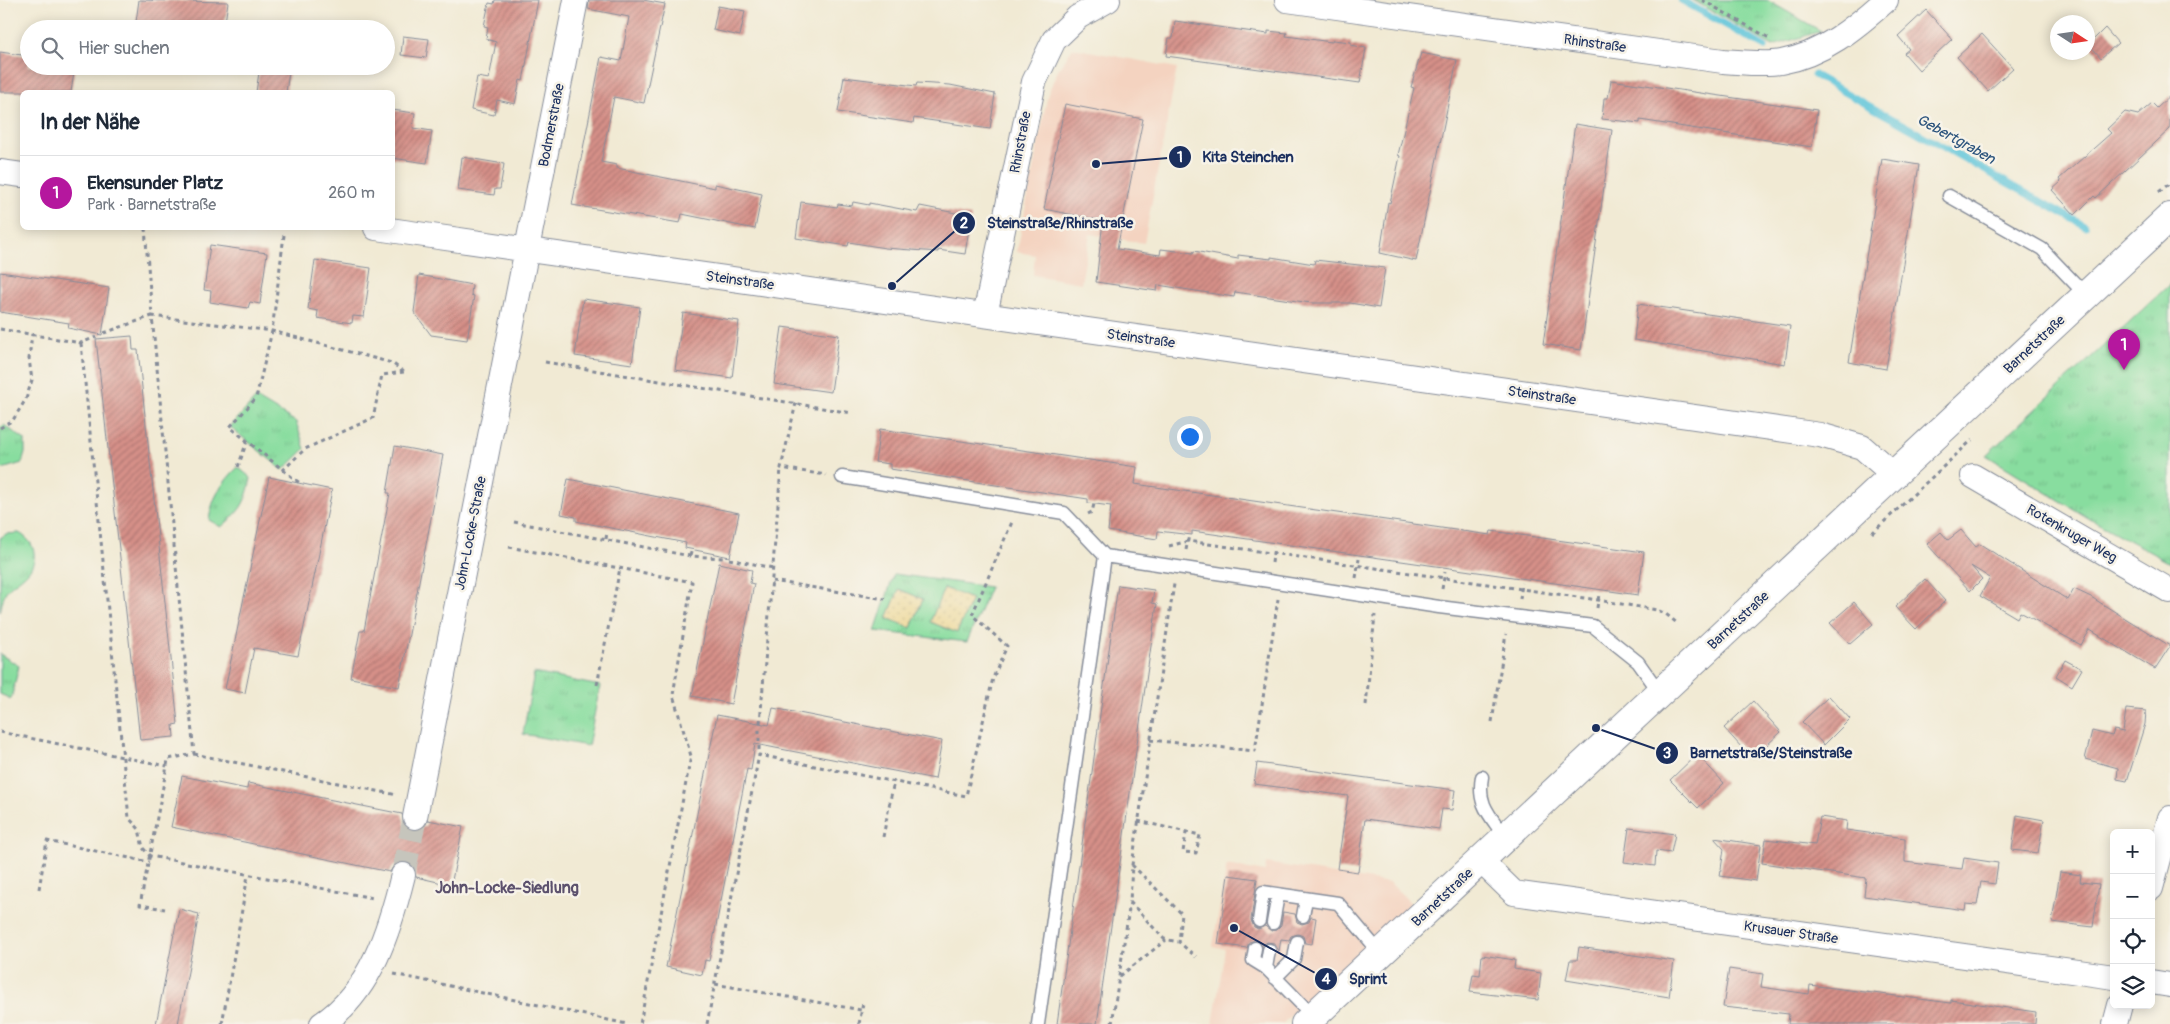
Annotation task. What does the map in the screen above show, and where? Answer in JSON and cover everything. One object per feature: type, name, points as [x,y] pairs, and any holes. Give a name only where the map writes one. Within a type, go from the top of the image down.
[{"type":"street","name":"Bodmerstraße","points":[[526,250],[576,0]]},
{"type":"street","name":"Rhinstraße","points":[[985,315],[1034,82],[1054,40],[1078,17],[1108,0]]},
{"type":"street","name":"Rhinstraße","points":[[1287,0],[1325,3],[1704,58],[1754,63],[1782,62],[1815,52],[1844,36],[1884,1]]},
{"type":"street","points":[[0,172],[20,175]]},
{"type":"street","name":"Barnetstraße","points":[[1309,1020],[2170,217]]},
{"type":"street","name":"Steinstraße","points":[[390,230],[1820,435],[1862,447],[1894,475]]},
{"type":"street","name":"John-Locke-Straße","points":[[415,817],[526,250]]},
{"type":"street","name":"Rotenkruger Weg","points":[[1973,476],[2170,591]]},
{"type":"street","points":[[2155,874],[2170,818]]},
{"type":"street","name":"Krusauer Straße","points":[[1480,860],[1514,893],[2110,976]]},
{"type":"street","points":[[322,1024],[342,1006],[366,976],[394,914],[403,875]]},
{"type":"street","points":[[2155,983],[2170,985]]},
{"type":"street","points":[[2115,1024],[2119,1009]]},
{"type":"lane","points":[[1949,196],[2042,249],[2086,295]]},
{"type":"lane","points":[[842,477],[1064,513],[1105,556],[1508,616],[1593,626],[1638,662],[1660,693]]},
{"type":"lane","points":[[1038,1024],[1105,556]]},
{"type":"lane","points":[[1482,777],[1480,788],[1481,803],[1505,837]]},
{"type":"lane","points":[[1259,921],[1263,892],[1338,903],[1381,954]]},
{"type":"lane","points":[[1273,923],[1278,895]]},
{"type":"lane","points":[[1303,916],[1306,899]]},
{"type":"lane","points":[[1275,978],[1294,959],[1297,942]]},
{"type":"lane","points":[[1255,948],[1253,960],[1266,968],[1309,1020]]},
{"type":"lane","points":[[1266,968],[1269,950]]},
{"type":"path","points":[[1702,0],[1775,41]]},
{"type":"path","points":[[145,230],[194,754]]},
{"type":"path","points":[[284,235],[272,331],[256,398],[230,427],[301,484]]},
{"type":"path","points":[[104,333],[152,316],[272,331],[392,363],[404,372],[382,375],[373,418],[305,449],[282,470]]},
{"type":"path","points":[[0,329],[81,343],[96,337]]},
{"type":"path","points":[[0,428],[13,420],[26,399],[32,380],[30,359],[32,334]]},
{"type":"path","points":[[81,343],[129,818],[139,829],[143,848],[150,856],[377,899]]},
{"type":"path","points":[[545,362],[852,412]]},
{"type":"path","points":[[760,723],[781,468],[796,403]]},
{"type":"path","points":[[238,467],[247,441]]},
{"type":"path","points":[[781,468],[842,477]]},
{"type":"path","points":[[759,755],[966,796],[993,678],[1007,646],[972,615],[1020,506]]},
{"type":"path","points":[[1092,512],[1096,519]]},
{"type":"path","points":[[514,522],[690,556],[723,558]]},
{"type":"path","points":[[606,539],[608,532]]},
{"type":"path","points":[[1161,549],[1188,541],[1531,590],[1657,610],[1666,614],[1678,624]]},
{"type":"path","points":[[509,547],[692,582],[673,695],[691,756],[640,1024]]},
{"type":"path","points":[[690,556],[692,549]]},
{"type":"path","points":[[729,559],[773,568]]},
{"type":"path","points":[[1112,1024],[1130,902],[1132,865],[1138,821],[1176,567]]},
{"type":"path","points":[[597,685],[620,568]]},
{"type":"path","points":[[772,581],[885,599]]},
{"type":"path","points":[[1150,740],[1255,751],[1281,582]]},
{"type":"path","points":[[1366,705],[1377,597]]},
{"type":"path","points":[[1492,722],[1508,616]]},
{"type":"path","points":[[707,1024],[759,755],[759,730]]},
{"type":"path","points":[[0,732],[166,766]]},
{"type":"path","points":[[165,910],[140,904],[168,759],[194,754],[399,795]]},
{"type":"path","points":[[883,837],[894,782]]},
{"type":"path","points":[[1138,821],[1200,835],[1196,854],[1183,852],[1186,833]]},
{"type":"path","points":[[39,889],[47,841],[149,862]]},
{"type":"path","points":[[1132,865],[1182,914],[1179,942]]},
{"type":"path","points":[[222,1024],[248,875]]},
{"type":"path","points":[[1130,902],[1167,940],[1179,942],[1196,957]]},
{"type":"path","points":[[1119,977],[1167,940]]},
{"type":"path","points":[[394,974],[627,1024]]},
{"type":"path","points":[[715,984],[861,1010]]},
{"type":"path","points":[[859,1024],[863,1003]]},
{"type":"shaded area","points":[[1073,48],[1177,68],[1144,243],[1090,234],[1081,283],[1033,275],[1035,255],[1017,252],[1048,93],[1059,68]]},
{"type":"shaded area","points":[[1266,863],[1390,883],[1411,903],[1282,1024],[1213,1024],[1225,949],[1213,946],[1227,865],[1265,872]]},
{"type":"sand","points":[[944,588],[972,599],[957,633],[930,622]]},
{"type":"sand","points":[[899,589],[923,599],[911,628],[887,618]]},
{"type":"green space","points":[[1693,0],[1767,0],[1821,31],[1773,46]]},
{"type":"green space","points":[[2170,284],[2170,563],[2090,519],[1986,455]]},
{"type":"green space","points":[[256,398],[296,422],[305,449],[283,470],[230,427]]},
{"type":"green space","points":[[4,425],[25,440],[25,453],[22,463],[2,469],[0,468],[0,428]]},
{"type":"green space","points":[[238,467],[251,478],[249,487],[242,506],[221,527],[209,520],[210,512],[215,497]]},
{"type":"green space","points":[[19,533],[29,541],[32,547],[34,552],[33,564],[25,575],[7,590],[0,612],[0,538],[6,534]]},
{"type":"green space","points":[[894,574],[990,587],[967,642],[875,631]],"holes":[[[944,588],[972,599],[957,633],[930,622]],[[899,589],[923,599],[911,628],[887,618]]]},
{"type":"green space","points":[[0,654],[19,666],[11,699],[0,694]]},
{"type":"green space","points":[[534,673],[600,686],[588,746],[523,734]]},
{"type":"building","points":[[139,0],[228,2],[225,20],[136,20]]},
{"type":"building","points":[[495,0],[538,0],[523,81],[520,80],[515,104],[497,100],[494,115],[471,110],[477,77],[489,79],[496,42],[486,39],[488,27],[484,26],[489,3],[494,4]]},
{"type":"building","points":[[589,0],[643,0],[665,4],[644,103],[614,97],[601,162],[617,165],[617,168],[715,188],[715,184],[762,194],[755,229],[682,214],[680,223],[572,205],[601,57],[621,61],[629,17],[588,9]]},
{"type":"building","points":[[718,6],[745,11],[740,36],[713,30]]},
{"type":"building","points":[[1926,10],[1952,39],[1919,70],[1904,53],[1909,49],[1898,36]]},
{"type":"building","points":[[1175,21],[1268,34],[1268,31],[1287,33],[1286,36],[1332,42],[1333,40],[1351,42],[1351,45],[1366,48],[1360,83],[1166,56],[1169,38],[1173,38]]},
{"type":"building","points":[[2105,28],[2118,43],[2101,58],[2095,51],[2095,38]]},
{"type":"building","points":[[1982,34],[2013,68],[1988,91],[1957,57]]},
{"type":"building","points":[[403,36],[429,39],[426,58],[401,55]]},
{"type":"building","points":[[0,52],[20,55],[20,75],[74,75],[71,90],[0,92]]},
{"type":"building","points":[[1421,53],[1457,60],[1416,261],[1380,253],[1388,202],[1390,203],[1400,156],[1398,155],[1414,88],[1411,87]]},
{"type":"building","points":[[259,75],[289,75],[286,90],[256,90]]},
{"type":"building","points":[[844,77],[916,86],[917,83],[950,85],[995,94],[990,129],[914,118],[913,123],[838,112]]},
{"type":"building","points":[[1611,80],[1817,110],[1812,147],[1640,120],[1640,123],[1602,119],[1604,98],[1608,98]]},
{"type":"building","points":[[2170,96],[2170,129],[2075,215],[2052,190],[2061,182],[2059,179],[2111,133],[2107,129],[2125,112],[2138,115],[2152,103],[2157,108]]},
{"type":"building","points":[[1065,104],[1143,119],[1117,249],[1160,255],[1161,249],[1193,253],[1194,251],[1238,259],[1238,255],[1271,259],[1271,257],[1314,264],[1315,260],[1385,268],[1379,308],[1350,303],[1311,303],[1235,292],[1234,297],[1158,285],[1157,291],[1096,282],[1103,221],[1044,209]]},
{"type":"building","points":[[395,110],[415,113],[413,128],[432,131],[427,163],[395,158]]},
{"type":"building","points":[[1575,124],[1612,130],[1581,350],[1543,344]]},
{"type":"building","points":[[462,157],[504,164],[500,189],[495,189],[494,195],[458,190]]},
{"type":"building","points":[[1882,159],[1919,165],[1886,369],[1849,362]]},
{"type":"building","points":[[801,202],[837,207],[838,204],[852,206],[853,202],[869,205],[869,203],[917,212],[920,206],[971,216],[965,254],[938,250],[938,252],[885,248],[849,242],[848,246],[796,238]]},
{"type":"building","points":[[210,245],[267,253],[260,304],[250,302],[248,308],[210,302],[211,291],[204,290]]},
{"type":"building","points":[[315,260],[371,268],[364,317],[353,316],[352,323],[317,318],[318,311],[308,309]]},
{"type":"building","points":[[0,272],[109,288],[102,335],[68,328],[69,323],[0,312]]},
{"type":"building","points":[[419,275],[472,285],[471,295],[474,296],[467,340],[431,335],[414,312]]},
{"type":"building","points":[[583,299],[640,307],[632,364],[575,356]]},
{"type":"building","points":[[1638,304],[1790,326],[1785,364],[1634,340]]},
{"type":"building","points":[[683,313],[739,321],[732,378],[675,370]]},
{"type":"building","points":[[782,327],[839,335],[831,392],[774,384]]},
{"type":"building","points":[[132,336],[133,350],[138,350],[178,724],[173,725],[174,737],[140,740],[96,339]]},
{"type":"building","points":[[880,429],[1137,467],[1135,484],[1490,535],[1491,531],[1644,552],[1638,595],[1192,531],[1192,535],[1158,531],[1157,539],[1108,531],[1111,506],[1088,503],[1088,499],[890,469],[890,464],[875,462]]},
{"type":"building","points":[[395,446],[443,455],[399,687],[351,678],[360,631],[364,631],[390,493],[387,493]]},
{"type":"building","points":[[269,477],[332,490],[298,656],[254,648],[245,693],[225,689]]},
{"type":"building","points":[[568,479],[739,513],[730,557],[685,548],[686,543],[576,521],[576,517],[561,514]]},
{"type":"building","points":[[1961,530],[1976,547],[1980,544],[2068,600],[2074,589],[2091,597],[2170,646],[2155,669],[2090,630],[2081,645],[2020,612],[2017,618],[1980,596],[1990,578],[1971,566],[1982,579],[1970,591],[1927,544],[1941,532],[1948,540]]},
{"type":"building","points":[[719,563],[752,570],[750,583],[754,584],[731,704],[692,696]]},
{"type":"building","points":[[1925,579],[1945,601],[1916,629],[1895,607]]},
{"type":"building","points":[[1118,585],[1154,590],[1152,603],[1157,604],[1097,1024],[1057,1024]]},
{"type":"building","points":[[1854,602],[1873,624],[1850,644],[1830,623]]},
{"type":"building","points":[[2065,660],[2082,669],[2072,686],[2056,676]]},
{"type":"building","points":[[1829,696],[1850,719],[1824,745],[1802,722]]},
{"type":"building","points":[[1753,701],[1781,732],[1752,759],[1724,728]]},
{"type":"building","points":[[773,708],[942,741],[935,779],[755,744],[751,770],[747,769],[709,961],[705,960],[702,975],[666,967],[717,715],[769,725]]},
{"type":"building","points":[[2126,709],[2146,711],[2145,724],[2127,781],[2117,779],[2118,768],[2085,759],[2092,731],[2112,736],[2114,730],[2123,732]]},
{"type":"building","points":[[1697,754],[1724,783],[1698,808],[1670,780]]},
{"type":"building","points":[[1257,763],[1455,790],[1452,810],[1442,809],[1439,829],[1365,819],[1358,872],[1337,869],[1348,796],[1254,784]]},
{"type":"building","points":[[182,776],[247,789],[248,783],[402,814],[406,827],[413,831],[425,826],[428,820],[463,827],[451,885],[416,877],[413,866],[406,862],[394,865],[390,872],[171,827]]},
{"type":"building","points":[[2017,815],[2044,820],[2038,853],[2012,850]]},
{"type":"building","points":[[1820,817],[1847,821],[1846,830],[1905,838],[1905,862],[1962,869],[1964,858],[1998,863],[1995,884],[1981,882],[1977,905],[1966,904],[1965,910],[1864,896],[1866,878],[1762,863],[1766,839],[1815,845]]},
{"type":"building","points":[[1629,828],[1675,834],[1671,853],[1656,851],[1655,866],[1624,862]]},
{"type":"building","points":[[1714,838],[1761,845],[1756,881],[1720,876],[1724,849]]},
{"type":"building","points":[[2060,872],[2081,875],[2080,882],[2099,884],[2093,927],[2052,922]]},
{"type":"building","points":[[1228,875],[1257,879],[1251,920],[1254,927],[1258,929],[1265,926],[1271,931],[1276,930],[1281,925],[1283,912],[1295,914],[1297,922],[1302,924],[1309,922],[1311,917],[1316,918],[1312,944],[1305,943],[1303,936],[1298,934],[1291,936],[1289,940],[1281,939],[1279,951],[1274,943],[1267,942],[1263,945],[1256,940],[1249,942],[1247,948],[1218,944]]},
{"type":"building","points":[[179,909],[199,914],[178,1024],[156,1024]]},
{"type":"building","points":[[1579,947],[1674,961],[1669,997],[1566,980],[1570,960],[1577,960]]},
{"type":"building","points":[[1482,955],[1515,960],[1514,969],[1541,973],[1538,1000],[1470,992],[1473,974],[1480,975]]},
{"type":"building","points":[[1729,969],[1763,974],[1761,987],[1809,994],[1810,985],[1951,1003],[1951,1000],[2036,1012],[2035,1024],[1788,1024],[1789,1014],[1723,1007]]},
{"type":"waterway","name":"Gebertgraben","points":[[1681,0],[1765,47]]},
{"type":"waterway","name":"Gebertgraben","points":[[1814,75],[2085,226]]},
{"type":"tunnel","points":[[403,875],[415,817]]},
{"type":"place","name":"Kita Steinchen","points":[[1096,164]]},
{"type":"place","name":"Steinstraße/Rhinstraße","points":[[892,286]]},
{"type":"place","name":"Ekensunder Platz","points":[[2124,370]]},
{"type":"place","name":"Barnetstraße/Steinstraße","points":[[1596,728]]},
{"type":"place","name":"Sprint","points":[[1234,928]]},
{"type":"district","name":"John-Locke-Siedlung","points":[[507,887]]}]
